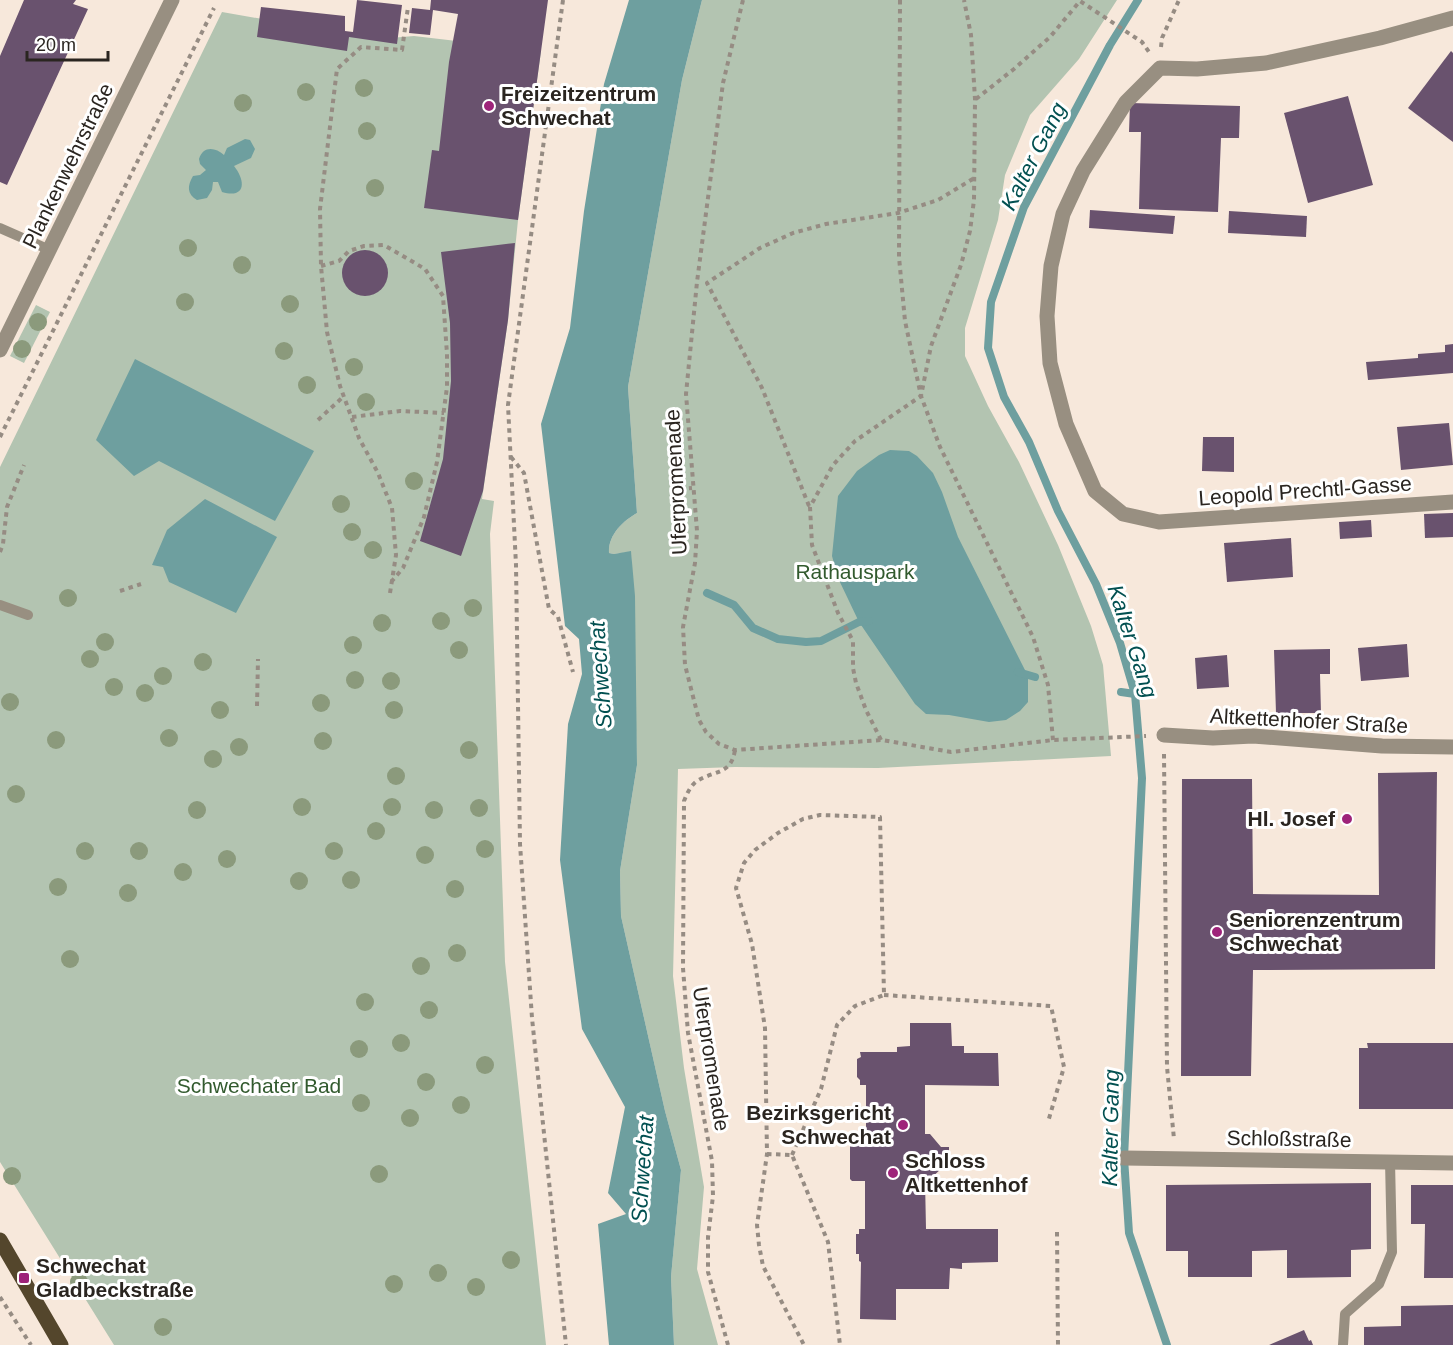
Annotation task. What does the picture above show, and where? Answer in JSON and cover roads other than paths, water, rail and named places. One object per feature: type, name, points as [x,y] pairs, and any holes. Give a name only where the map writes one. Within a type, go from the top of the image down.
[{"type":"main road","points":[[0,1240],[61,1345]]},
{"type":"street","name":"Plankenwehrstraße","points":[[0,350],[172,0]]},
{"type":"street","name":"Leopold Prechtl-Gasse","points":[[1453,18],[1380,38],[1266,63],[1197,69],[1160,68],[1126,102],[1083,171],[1063,214],[1051,266],[1047,316],[1050,363],[1066,424],[1095,491],[1123,514],[1159,522],[1453,502]]},
{"type":"street","name":"Altkettenhofer Straße","points":[[1160,735],[1213,738],[1253,736],[1382,746],[1453,747]]},
{"type":"street","name":"Schloßstraße","points":[[1124,1158],[1453,1162]]},
{"type":"lane","points":[[0,228],[50,250]]},
{"type":"lane","points":[[0,605],[28,615]]},
{"type":"lane","points":[[1343,1345],[1344,1314],[1379,1284],[1392,1252],[1390,1161]]},
{"type":"water","name":"Schwechat","points":[[629,0],[702,0],[682,80],[628,387],[637,513],[617,529],[609,546],[609,553],[631,551],[635,596],[637,765],[620,871],[621,916],[665,1111],[681,1170],[671,1277],[674,1345],[609,1345],[598,1224],[626,1214],[608,1193],[625,1107],[582,1029],[560,860],[568,724],[582,674],[579,639],[565,626],[541,424],[570,328],[584,211],[604,84]]},
{"type":"water","points":[[245,139],[250,140],[255,149],[251,158],[234,166],[241,177],[240,191],[230,194],[222,192],[218,182],[213,182],[212,190],[207,198],[197,200],[194,198],[189,186],[193,176],[200,175],[206,170],[200,164],[199,159],[203,152],[213,149],[224,155],[227,148]]},
{"type":"water","points":[[135,359],[314,451],[275,521],[159,461],[134,476],[96,440]]},
{"type":"water","points":[[890,450],[909,451],[933,473],[958,537],[1028,676],[1028,702],[1020,711],[1006,720],[989,722],[949,715],[926,714],[915,704],[859,622],[838,578],[832,556],[838,496],[857,471]]},
{"type":"water","points":[[205,499],[277,537],[236,613],[169,582],[163,567],[152,565],[167,530]]},
{"type":"waterway","name":"Kalter Gang","points":[[1138,0],[1110,45],[1024,207],[991,302],[988,348],[1004,397],[1029,442],[1058,511],[1096,584],[1120,643],[1135,694],[1142,778],[1124,1158],[1129,1233],[1167,1345]]},
{"type":"waterway","points":[[707,593],[734,605],[753,628],[778,639],[821,641],[859,622],[869,621]]},
{"type":"waterway","points":[[1018,672],[1035,677]]},
{"type":"waterway","points":[[1121,692],[1135,694]]},
{"type":"place","name":"Freizeitzentrum Schwechat","points":[[489,106]]},
{"type":"place","name":"Hl. Josef","points":[[1347,819]]},
{"type":"place","name":"Seniorenzentrum Schwechat","points":[[1217,932]]},
{"type":"place","name":"Bezirksgericht Schwechat","points":[[903,1125]]},
{"type":"place","name":"Schloss Altkettenhof","points":[[893,1173]]},
{"type":"place","name":"Schwechat Gladbeckstraße","points":[[24,1278]]},
{"type":"park label","name":"Rathauspark","points":[[855,572]]},
{"type":"park label","name":"Schwechater Bad","points":[[259,1086]]}]
